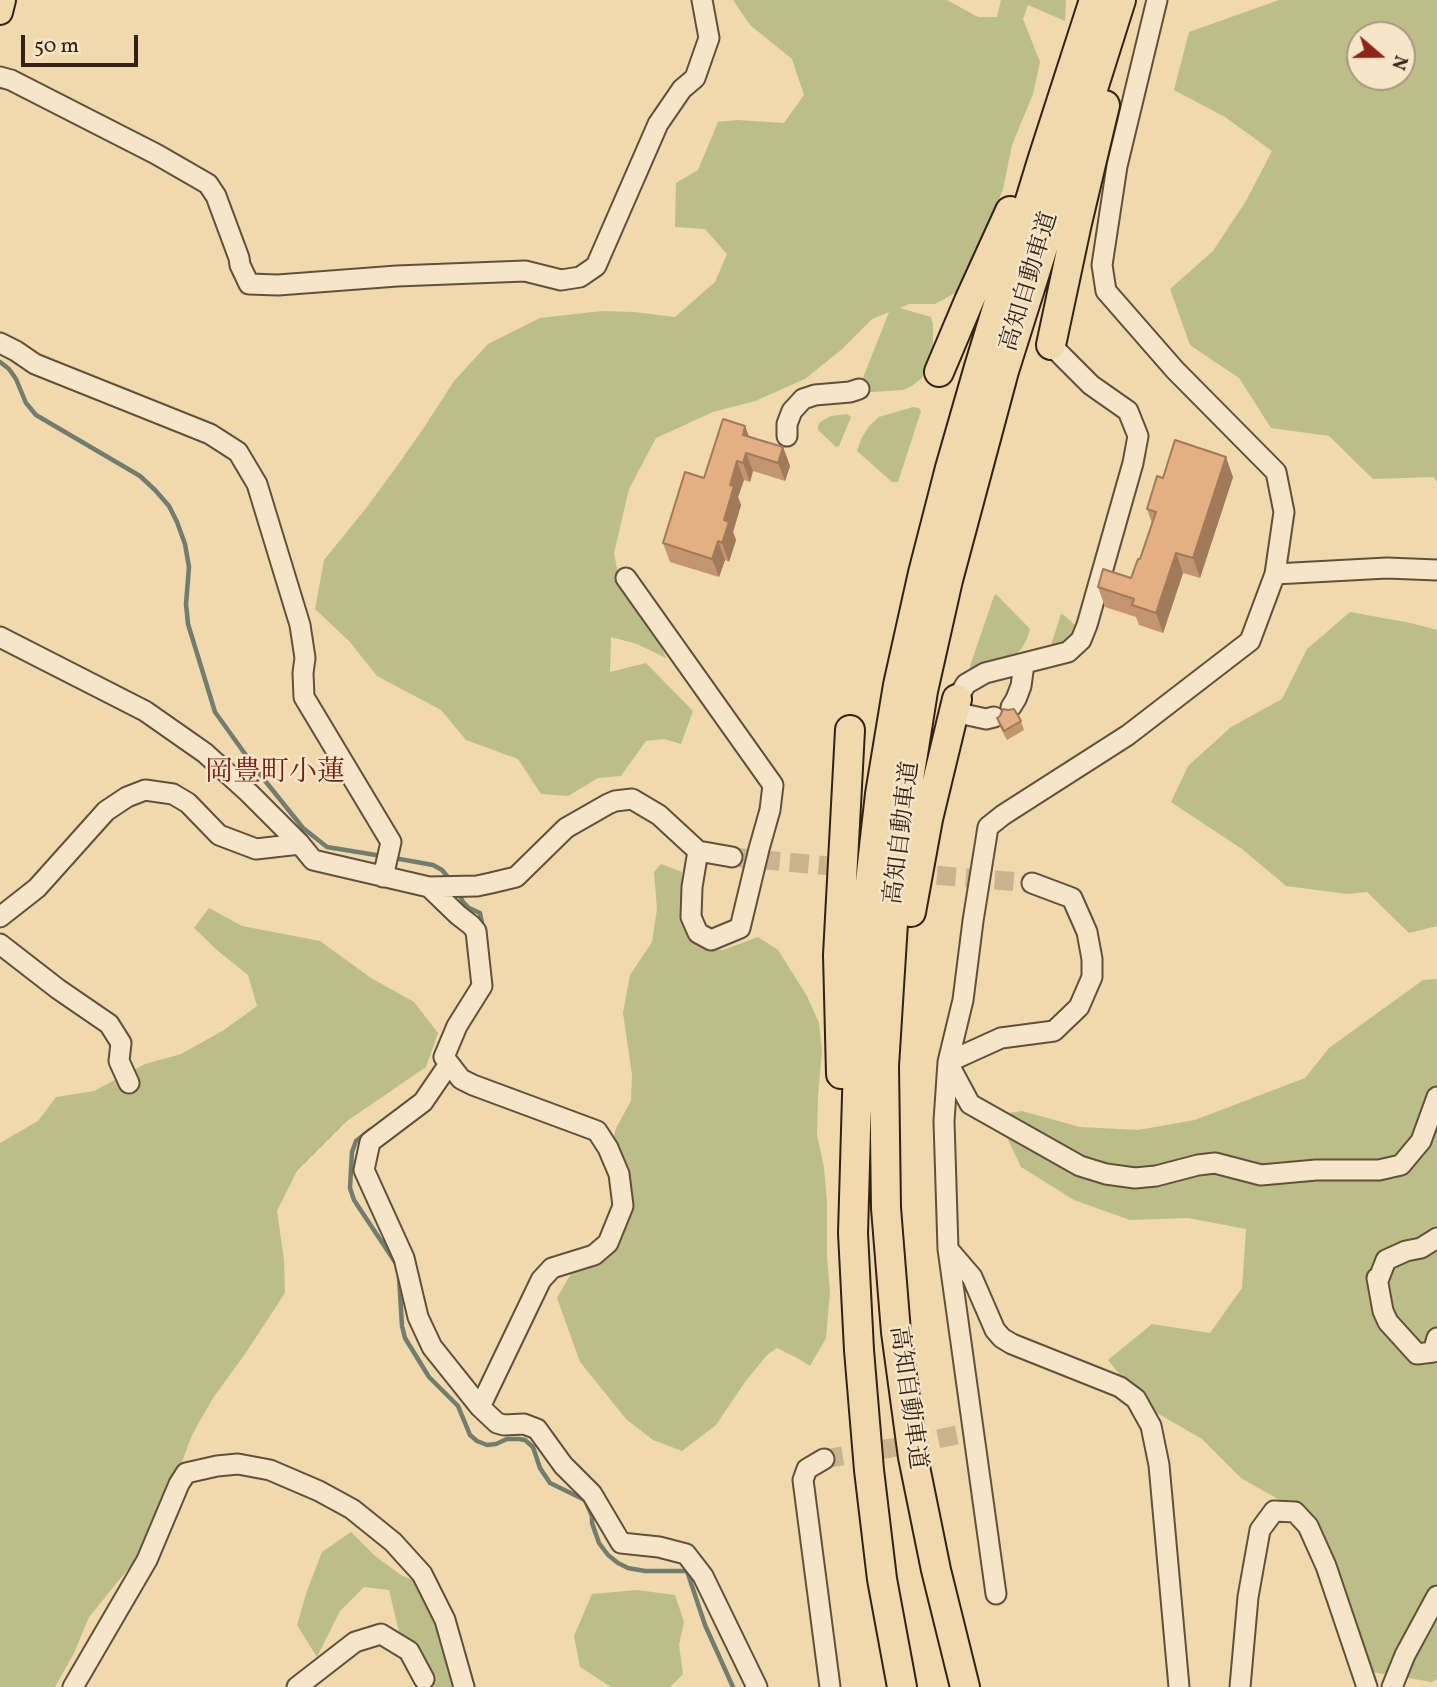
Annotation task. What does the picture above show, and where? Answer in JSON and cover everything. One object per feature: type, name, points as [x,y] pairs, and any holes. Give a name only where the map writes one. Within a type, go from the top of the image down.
[{"type":"highway","points":[[939,372],[1027,172],[1087,0]]},
{"type":"highway","name":"高知自動車道","points":[[902,1687],[882,1579],[869,1470],[853,1233],[866,917],[880,794],[898,685],[923,573],[964,417],[1010,261],[1094,0]]},
{"type":"highway","name":"高知自動車道","points":[[965,1687],[936,1570],[913,1457],[896,1332],[886,1208],[884,1066],[893,923],[906,798],[923,691],[948,580],[1004,371],[1121,0]]},
{"type":"highway","points":[[1051,345],[1130,0]]},
{"type":"highway","points":[[886,1208],[909,923],[928,819],[955,706]]},
{"type":"highway","points":[[850,730],[838,955],[840,1067],[853,1233]]},
{"type":"main road","points":[[0,12],[4,0]]},
{"type":"street","points":[[0,77],[11,80],[144,148],[208,184],[216,196],[249,284],[278,285],[397,276],[525,271],[561,280],[580,277],[596,266],[658,124],[682,89],[695,78],[709,37],[702,0]]},
{"type":"street","points":[[996,1594],[970,1433],[948,1249],[944,1121],[948,1062],[963,1000],[988,827],[1128,735],[1250,641],[1275,573],[1284,512],[1276,472],[1175,370],[1107,291],[1102,265],[1117,166],[1157,0]]},
{"type":"street","points":[[0,343],[35,364],[210,434],[238,452],[257,484],[300,625],[305,658],[304,697],[391,842],[386,863]]},
{"type":"street","points":[[1024,664],[1016,699],[1002,712],[986,719],[955,706],[966,684],[985,673],[1068,652],[1081,640],[1133,463],[1138,436],[1128,411],[1091,385],[1051,345]]},
{"type":"street","points":[[787,436],[787,424],[792,411],[803,399],[859,389]]},
{"type":"street","points":[[1275,573],[1387,568],[1437,570]]},
{"type":"street","points":[[626,578],[773,785],[770,810],[740,928],[711,940],[698,933],[691,917],[692,887],[698,851]]},
{"type":"street","points":[[0,637],[145,711],[205,753],[249,793],[313,860],[386,863],[437,887],[484,885],[516,877],[566,828],[615,801],[632,799],[659,815],[698,851],[732,857]]},
{"type":"street","points":[[0,917],[37,888],[106,811],[127,797],[145,790],[173,794],[188,803],[219,835],[256,849],[300,844]]},
{"type":"street","points":[[948,1062],[1001,1038],[1054,1031],[1079,1007],[1092,977],[1087,932],[1072,898],[1032,883]]},
{"type":"street","points":[[437,887],[458,915],[476,931],[482,986],[457,1027],[447,1061],[423,1102],[370,1142],[363,1170],[404,1258],[418,1317],[432,1347],[497,1423],[524,1424],[537,1429],[563,1465],[592,1494],[621,1543],[659,1547],[686,1554],[703,1576],[757,1687]]},
{"type":"street","points":[[0,944],[109,1024],[121,1043],[119,1061],[129,1083]]},
{"type":"street","points":[[447,1061],[461,1079],[473,1085],[597,1131],[620,1174],[623,1206],[608,1243],[594,1255],[552,1268],[541,1280],[480,1406]]},
{"type":"street","points":[[948,1062],[970,1104],[1080,1166],[1106,1174],[1135,1178],[1215,1163],[1261,1175],[1317,1170],[1379,1170],[1401,1165],[1421,1141],[1437,1097]]},
{"type":"street","points":[[1437,1238],[1422,1248],[1406,1251],[1386,1260],[1377,1279],[1383,1311],[1388,1322],[1417,1354],[1433,1352],[1437,1338]]},
{"type":"street","points":[[948,1249],[972,1277],[995,1331],[1002,1338],[1120,1387],[1136,1399],[1151,1426],[1159,1465],[1180,1687]]},
{"type":"street","points":[[824,1459],[807,1469],[803,1480],[830,1687]]},
{"type":"street","points":[[73,1687],[146,1560],[179,1483],[186,1474],[238,1464],[270,1470],[319,1491],[352,1509],[393,1542],[422,1574],[445,1619],[464,1687]]},
{"type":"street","points":[[1240,1687],[1248,1597],[1260,1530],[1274,1511],[1295,1512],[1308,1526],[1326,1566],[1367,1687]]},
{"type":"street","points":[[1392,1687],[1437,1596]]},
{"type":"street","points":[[297,1687],[355,1642],[381,1634],[409,1651],[424,1679]]},
{"type":"green space","points":[[733,0],[947,0],[978,17],[997,17],[1001,0],[1066,0],[1065,21],[1028,5],[1023,19],[1040,62],[1033,94],[1012,145],[1003,189],[964,288],[935,304],[909,304],[900,308],[931,317],[933,350],[922,378],[903,390],[857,393],[889,312],[872,319],[841,350],[805,379],[755,401],[713,412],[656,438],[629,489],[614,553],[621,588],[652,624],[666,658],[637,644],[611,637],[610,672],[646,663],[693,711],[681,744],[664,739],[646,741],[621,776],[598,778],[568,796],[541,794],[518,759],[466,740],[441,710],[377,676],[349,641],[315,609],[324,560],[397,466],[454,381],[488,344],[540,318],[602,311],[675,317],[715,282],[727,254],[705,229],[675,227],[676,183],[698,170],[718,122],[737,120],[784,123],[804,95],[792,59],[750,25]]},
{"type":"green space","points":[[1279,0],[1437,0],[1437,482],[1433,477],[1373,479],[1329,436],[1271,428],[1239,378],[1190,345],[1170,289],[1213,251],[1246,201],[1272,151],[1225,117],[1174,90],[1189,32]]},
{"type":"green space","points":[[913,407],[921,411],[898,482],[892,482],[857,451],[869,426],[879,417]]},
{"type":"green space","points":[[847,414],[851,417],[839,446],[836,447],[818,430],[818,426],[831,416]]},
{"type":"green space","points":[[996,594],[1030,629],[1027,639],[1012,658],[971,671],[970,666]]},
{"type":"green space","points":[[1350,612],[1437,630],[1437,926],[1409,933],[1367,892],[1347,894],[1286,886],[1242,849],[1171,802],[1188,766],[1231,727],[1282,699],[1307,649]]},
{"type":"green space","points":[[1061,614],[1078,628],[1068,641],[1053,646],[1051,645]]},
{"type":"green space","points":[[661,864],[682,872],[682,924],[695,941],[712,949],[723,950],[758,937],[778,950],[807,996],[819,1023],[822,1051],[817,1135],[824,1167],[827,1203],[830,1291],[826,1338],[810,1366],[777,1348],[767,1355],[716,1425],[682,1451],[653,1440],[626,1419],[580,1362],[557,1298],[569,1277],[611,1229],[621,1196],[606,1166],[616,1128],[631,1101],[632,1075],[623,1013],[630,975],[652,942],[657,909],[654,872]]},
{"type":"green space","points":[[209,908],[242,926],[320,941],[371,978],[414,1002],[438,1033],[426,1067],[347,1121],[297,1171],[277,1211],[284,1260],[285,1293],[213,1398],[192,1435],[179,1470],[133,1563],[89,1617],[74,1653],[55,1687],[0,1687],[0,1143],[38,1121],[56,1097],[94,1091],[145,1064],[181,1054],[224,1030],[257,1006],[248,975],[194,928]]},
{"type":"green space","points":[[1437,979],[1437,1679],[1432,1682],[1372,1672],[1295,1509],[1241,1478],[1202,1439],[1145,1406],[1108,1360],[1152,1324],[1210,1333],[1242,1288],[1246,1229],[1188,1218],[1130,1220],[1074,1200],[1021,1167],[996,1115],[1022,1111],[1080,1127],[1138,1130],[1195,1120],[1305,1078],[1329,1048],[1423,980]]},
{"type":"green space","points":[[351,1532],[375,1556],[401,1575],[426,1586],[445,1608],[463,1644],[476,1687],[434,1687],[423,1655],[399,1632],[389,1590],[364,1587],[340,1611],[317,1657],[297,1625],[322,1552]]},
{"type":"green space","points":[[637,1590],[675,1595],[684,1622],[679,1645],[683,1674],[670,1687],[611,1687],[580,1667],[574,1636],[592,1594]]},
{"type":"building","points":[[723,419],[745,426],[743,435],[783,447],[778,463],[746,453],[743,463],[737,461],[730,485],[734,486],[724,520],[729,522],[722,543],[718,541],[712,559],[663,543],[685,472],[704,478]]},
{"type":"building","points":[[1175,440],[1226,457],[1193,558],[1176,553],[1156,613],[1132,605],[1134,599],[1098,587],[1103,569],[1131,578],[1156,512],[1147,509],[1157,476],[1163,478]]},
{"type":"building","points":[[1003,709],[1014,709],[1021,721],[1004,731],[997,718]]},
{"type":"waterway","points":[[0,362],[16,379],[26,403],[36,415],[140,476],[169,506],[185,544],[189,567],[186,604],[188,624],[215,712],[258,772],[303,828],[327,847],[382,856]]},
{"type":"waterway","points":[[394,858],[433,865],[442,870],[452,882]]},
{"type":"waterway","points":[[458,892],[469,908],[480,913],[483,928]]},
{"type":"waterway","points":[[370,1130],[356,1141],[352,1152],[350,1188],[354,1200],[397,1265]]},
{"type":"waterway","points":[[399,1276],[405,1338],[429,1377],[458,1406],[470,1435],[487,1445],[507,1439],[525,1440],[533,1447],[540,1468],[550,1483],[585,1500],[599,1543],[618,1563],[645,1571],[687,1571],[705,1625],[733,1687]]},
{"type":"tunnel","points":[[732,857],[853,868]]},
{"type":"tunnel","points":[[908,873],[1032,883]]},
{"type":"tunnel","points":[[824,1459],[967,1433]]},
{"type":"district","name":"岡豊町小蓮","points":[[275,775]]}]
